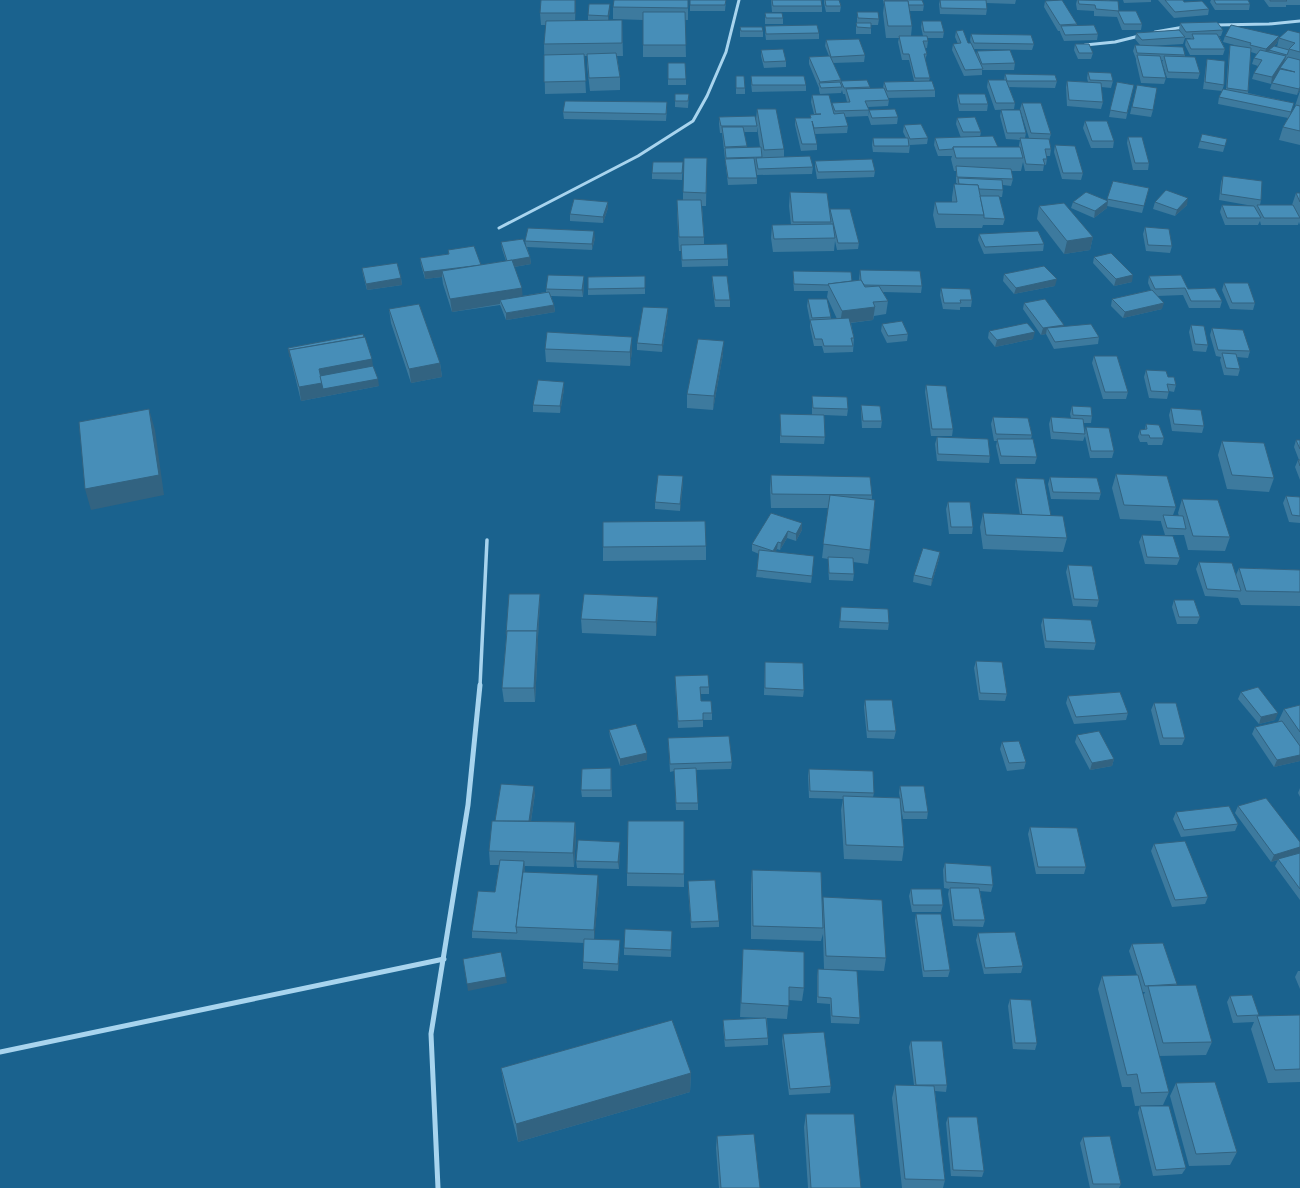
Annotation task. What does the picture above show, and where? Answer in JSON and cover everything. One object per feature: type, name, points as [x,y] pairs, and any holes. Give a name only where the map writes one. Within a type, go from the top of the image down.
[{"type":"street","points":[[500,228],[638,156],[693,120],[707,96],[726,52],[739,0]]},
{"type":"street","points":[[1211,25],[1269,24],[1300,21]]},
{"type":"street","points":[[1148,33],[1189,26]]},
{"type":"street","points":[[1083,46],[1115,42],[1142,35]]},
{"type":"street","points":[[438,1188],[431,1034],[468,805],[481,679],[487,540]]},
{"type":"street","points":[[0,1052],[444,959]]},
{"type":"building","points":[[541,0],[575,0],[575,13],[540,13]]},
{"type":"building","points":[[614,0],[688,0],[688,8],[613,7]]},
{"type":"building","points":[[690,0],[726,0],[725,5],[690,5]]},
{"type":"building","points":[[772,0],[821,0],[822,6],[773,6]]},
{"type":"building","points":[[825,0],[839,0],[841,6],[826,6]]},
{"type":"building","points":[[885,0],[922,0],[924,5],[908,5],[908,1]]},
{"type":"building","points":[[940,0],[986,0],[987,9],[941,8]]},
{"type":"building","points":[[1062,0],[1077,24],[1060,25],[1045,1]]},
{"type":"building","points":[[1078,0],[1118,1],[1119,11],[1096,9],[1095,5],[1079,4]]},
{"type":"building","points":[[1165,0],[1183,0],[1184,2],[1202,1],[1209,9],[1175,12]]},
{"type":"building","points":[[1214,0],[1248,0],[1250,4],[1216,4]]},
{"type":"building","points":[[1286,0],[1287,1],[1270,1]]},
{"type":"building","points":[[884,1],[908,1],[912,26],[888,26]]},
{"type":"building","points":[[589,4],[610,4],[608,16],[588,15]]},
{"type":"building","points":[[1118,11],[1136,11],[1142,24],[1124,24]]},
{"type":"building","points":[[643,12],[685,12],[686,45],[643,45]]},
{"type":"building","points":[[857,12],[878,12],[879,19],[858,18]]},
{"type":"building","points":[[765,13],[782,13],[783,18],[766,18]]},
{"type":"building","points":[[622,20],[622,43],[544,44],[546,21]]},
{"type":"building","points":[[922,21],[941,21],[944,32],[924,32]]},
{"type":"building","points":[[1217,22],[1223,30],[1186,32],[1180,23]]},
{"type":"building","points":[[856,23],[871,23],[871,28],[857,27]]},
{"type":"building","points":[[817,25],[819,33],[766,34],[765,26]]},
{"type":"building","points":[[1094,25],[1098,34],[1065,35],[1061,26]]},
{"type":"building","points":[[1231,25],[1279,36],[1266,49],[1225,36]]},
{"type":"building","points":[[740,27],[762,27],[763,31],[741,31]]},
{"type":"building","points":[[963,30],[968,43],[971,43],[983,69],[965,70],[953,44],[961,43],[956,31]]},
{"type":"building","points":[[1179,30],[1185,37],[1142,40],[1136,33]]},
{"type":"building","points":[[1288,30],[1300,33],[1300,52],[1289,49],[1295,43],[1279,38]]},
{"type":"building","points":[[971,34],[1031,35],[1034,44],[974,43]]},
{"type":"building","points":[[1192,34],[1217,34],[1225,49],[1191,49],[1186,39],[1194,39]]},
{"type":"building","points":[[899,36],[927,36],[928,41],[923,41],[927,54],[924,54],[930,78],[915,78],[909,54],[903,54]]},
{"type":"building","points":[[859,39],[865,55],[831,57],[826,40]]},
{"type":"building","points":[[1075,44],[1089,44],[1093,53],[1079,53]]},
{"type":"building","points":[[1135,45],[1183,47],[1185,55],[1137,53]]},
{"type":"building","points":[[1230,45],[1251,48],[1248,91],[1227,88]]},
{"type":"building","points":[[1274,46],[1289,50],[1287,55],[1269,50]]},
{"type":"building","points":[[783,49],[786,61],[764,62],[761,50]]},
{"type":"building","points":[[1010,50],[1015,63],[982,64],[977,51]]},
{"type":"building","points":[[1260,50],[1286,56],[1272,77],[1254,73],[1262,60],[1254,58]]},
{"type":"building","points":[[616,53],[620,77],[589,78],[587,54]]},
{"type":"building","points":[[584,54],[586,81],[544,82],[544,55]]},
{"type":"building","points":[[1137,55],[1160,56],[1166,78],[1143,77]]},
{"type":"building","points":[[830,56],[841,80],[820,82],[809,57]]},
{"type":"building","points":[[1164,56],[1195,57],[1200,73],[1168,72]]},
{"type":"building","points":[[1288,57],[1300,60],[1299,89],[1272,83],[1280,69],[1295,72],[1280,68]]},
{"type":"building","points":[[1207,59],[1225,61],[1224,85],[1205,82]]},
{"type":"building","points":[[668,63],[685,63],[686,79],[668,79]]},
{"type":"building","points":[[1088,72],[1111,73],[1113,81],[1090,80]]},
{"type":"building","points":[[1005,74],[1055,75],[1057,81],[1007,81]]},
{"type":"building","points":[[736,76],[744,76],[745,88],[736,88]]},
{"type":"building","points":[[751,76],[804,76],[806,85],[752,85]]},
{"type":"building","points":[[867,80],[870,87],[844,88],[841,81]]},
{"type":"building","points":[[988,80],[1006,80],[1015,103],[996,103]]},
{"type":"building","points":[[932,81],[935,90],[887,91],[884,82]]},
{"type":"building","points":[[1067,81],[1101,83],[1103,102],[1069,100]]},
{"type":"building","points":[[840,82],[842,87],[821,88],[819,83]]},
{"type":"building","points":[[1117,82],[1134,85],[1127,113],[1110,110]]},
{"type":"building","points":[[1137,85],[1157,88],[1153,110],[1132,107]]},
{"type":"building","points":[[884,88],[889,100],[865,101],[869,110],[835,111],[832,103],[850,102],[846,89]]},
{"type":"building","points":[[1223,89],[1294,103],[1291,112],[1219,97]]},
{"type":"building","points":[[675,94],[689,94],[688,101],[675,101]]},
{"type":"building","points":[[958,94],[985,94],[988,104],[960,104]]},
{"type":"building","points":[[812,95],[829,95],[834,114],[844,113],[848,126],[814,128],[812,121],[817,144],[802,144],[795,118],[811,118],[810,115],[821,114],[816,114]]},
{"type":"building","points":[[565,101],[667,102],[666,114],[563,112]]},
{"type":"building","points":[[1022,103],[1041,103],[1051,134],[1031,133]]},
{"type":"building","points":[[1296,105],[1300,106],[1300,131],[1283,127]]},
{"type":"building","points":[[757,109],[776,109],[784,149],[764,150]]},
{"type":"building","points":[[895,109],[898,117],[872,118],[869,110]]},
{"type":"building","points":[[1001,110],[1020,110],[1026,133],[1007,133]]},
{"type":"building","points":[[755,116],[757,126],[721,126],[719,117]]},
{"type":"building","points":[[975,117],[981,132],[963,132],[957,118]]},
{"type":"building","points":[[1085,121],[1107,121],[1114,141],[1092,141]]},
{"type":"building","points":[[921,124],[928,138],[910,139],[904,125]]},
{"type":"building","points":[[722,127],[743,127],[747,146],[725,147]]},
{"type":"building","points":[[1202,134],[1227,139],[1225,146],[1200,141]]},
{"type":"building","points":[[993,136],[998,147],[953,147],[953,149],[939,150],[935,138]]},
{"type":"building","points":[[1128,137],[1142,137],[1149,163],[1135,163]]},
{"type":"building","points":[[873,138],[908,138],[909,146],[874,146]]},
{"type":"building","points":[[1020,138],[1049,139],[1051,149],[1045,149],[1047,159],[1043,159],[1045,165],[1026,164]]},
{"type":"building","points":[[1055,145],[1075,146],[1083,173],[1063,173]]},
{"type":"building","points":[[761,147],[762,157],[726,158],[725,148]]},
{"type":"building","points":[[953,147],[1020,147],[1023,158],[956,158]]},
{"type":"building","points":[[810,156],[813,167],[758,169],[756,158]]},
{"type":"building","points":[[684,158],[707,158],[706,193],[683,192]]},
{"type":"building","points":[[754,158],[757,178],[728,178],[725,159]]},
{"type":"building","points":[[872,159],[875,171],[818,172],[815,161]]},
{"type":"building","points":[[653,162],[683,162],[682,173],[652,173]]},
{"type":"building","points":[[956,166],[1011,169],[1013,179],[957,177]]},
{"type":"building","points":[[1223,176],[1262,181],[1261,200],[1221,194]]},
{"type":"building","points":[[958,178],[1002,180],[1003,190],[979,189],[978,185],[959,184]]},
{"type":"building","points":[[1113,181],[1149,188],[1144,206],[1107,199]]},
{"type":"building","points":[[954,184],[978,185],[984,215],[938,214],[935,202],[957,202]]},
{"type":"building","points":[[1166,190],[1188,198],[1177,210],[1155,202]]},
{"type":"building","points":[[790,192],[827,193],[831,222],[793,222]]},
{"type":"building","points":[[1086,192],[1108,201],[1095,211],[1073,202]]},
{"type":"building","points":[[1296,193],[1300,193],[1300,202]]},
{"type":"building","points":[[980,196],[999,196],[1005,219],[984,218]]},
{"type":"building","points":[[574,199],[608,202],[603,217],[570,214]]},
{"type":"building","points":[[677,200],[701,200],[704,237],[679,237]]},
{"type":"building","points":[[1064,203],[1093,237],[1067,241],[1039,206]]},
{"type":"building","points":[[1222,205],[1254,206],[1261,218],[1227,218]]},
{"type":"building","points":[[1257,205],[1293,205],[1300,218],[1264,218]]},
{"type":"building","points":[[830,209],[850,209],[859,243],[838,243]]},
{"type":"building","points":[[833,224],[835,238],[774,239],[772,225]]},
{"type":"building","points":[[1145,227],[1169,229],[1172,246],[1148,245]]},
{"type":"building","points":[[528,228],[594,231],[592,244],[525,241]]},
{"type":"building","points":[[1038,231],[1044,244],[985,247],[979,234]]},
{"type":"building","points":[[523,239],[530,257],[507,261],[501,242]]},
{"type":"building","points":[[727,244],[728,259],[682,260],[681,245]]},
{"type":"building","points":[[474,246],[481,265],[424,272],[420,258],[449,254],[448,250]]},
{"type":"building","points":[[1111,253],[1133,275],[1116,279],[1094,257]]},
{"type":"building","points":[[512,260],[522,288],[450,299],[442,271]]},
{"type":"building","points":[[397,263],[401,278],[366,284],[362,268]]},
{"type":"building","points":[[1044,266],[1057,279],[1016,288],[1004,274]]},
{"type":"building","points":[[860,270],[920,271],[922,286],[864,285],[861,280]]},
{"type":"building","points":[[793,271],[851,272],[852,281],[828,284],[829,285],[794,284]]},
{"type":"building","points":[[548,275],[584,276],[582,290],[546,289]]},
{"type":"building","points":[[1181,275],[1188,289],[1215,288],[1222,301],[1191,301],[1185,288],[1155,289],[1149,276]]},
{"type":"building","points":[[645,276],[645,288],[588,289],[588,277]]},
{"type":"building","points":[[712,276],[727,276],[730,300],[715,300]]},
{"type":"building","points":[[861,280],[865,287],[879,286],[888,301],[873,302],[875,307],[842,311],[828,284]]},
{"type":"building","points":[[1224,283],[1248,283],[1255,303],[1232,303]]},
{"type":"building","points":[[941,288],[970,289],[972,300],[960,300],[961,303],[944,303]]},
{"type":"building","points":[[1152,290],[1164,303],[1125,312],[1112,299]]},
{"type":"building","points":[[549,292],[554,305],[506,313],[500,300]]},
{"type":"building","points":[[808,299],[827,299],[831,317],[812,318]]},
{"type":"building","points":[[1045,299],[1064,325],[1043,328],[1024,303]]},
{"type":"building","points":[[419,304],[440,363],[409,369],[389,309]]},
{"type":"building","points":[[643,307],[668,308],[662,345],[637,343]]},
{"type":"building","points":[[849,318],[854,338],[851,338],[853,346],[824,346],[822,339],[815,339],[810,320]]},
{"type":"building","points":[[902,321],[908,334],[888,336],[882,324]]},
{"type":"building","points":[[1027,323],[1035,332],[997,340],[989,331]]},
{"type":"building","points":[[1091,324],[1099,337],[1055,342],[1047,328]]},
{"type":"building","points":[[1191,325],[1204,326],[1208,345],[1195,344]]},
{"type":"building","points":[[1212,328],[1243,330],[1250,351],[1218,350]]},
{"type":"building","points":[[547,332],[632,337],[630,352],[545,349]]},
{"type":"building","points":[[363,334],[364,337],[289,350],[290,357],[288,348]]},
{"type":"building","points":[[365,337],[372,359],[319,369],[322,383],[299,387],[289,350]]},
{"type":"building","points":[[698,339],[724,341],[714,396],[687,394]]},
{"type":"building","points":[[1222,353],[1236,354],[1240,369],[1226,368]]},
{"type":"building","points":[[1094,356],[1117,356],[1128,392],[1105,392]]},
{"type":"building","points":[[373,366],[378,379],[323,389],[320,376]]},
{"type":"building","points":[[1146,370],[1166,371],[1168,377],[1174,377],[1176,385],[1167,384],[1169,392],[1151,391]]},
{"type":"building","points":[[538,380],[564,382],[560,406],[533,405]]},
{"type":"building","points":[[926,385],[946,386],[953,429],[932,429]]},
{"type":"building","points":[[812,396],[847,397],[848,409],[813,408]]},
{"type":"building","points":[[861,405],[880,406],[882,421],[863,421]]},
{"type":"building","points":[[1072,406],[1091,407],[1092,416],[1073,415]]},
{"type":"building","points":[[1171,408],[1201,410],[1204,426],[1174,424]]},
{"type":"building","points":[[149,409],[159,475],[85,489],[79,422]]},
{"type":"building","points":[[780,414],[824,415],[825,437],[781,436]]},
{"type":"building","points":[[993,417],[1028,418],[1032,435],[996,434]]},
{"type":"building","points":[[1051,417],[1083,419],[1085,434],[1053,432]]},
{"type":"building","points":[[1146,424],[1159,425],[1164,438],[1150,438],[1149,435],[1141,435],[1140,430],[1147,429]]},
{"type":"building","points":[[1086,427],[1109,428],[1114,451],[1091,451]]},
{"type":"building","points":[[937,437],[988,439],[990,456],[938,454]]},
{"type":"building","points":[[997,439],[1033,439],[1037,457],[1001,456]]},
{"type":"building","points":[[1296,440],[1300,440],[1300,449]]},
{"type":"building","points":[[1222,441],[1264,443],[1274,478],[1232,475]]},
{"type":"building","points":[[1116,474],[1167,476],[1176,507],[1124,505]]},
{"type":"building","points":[[658,475],[683,476],[680,504],[655,502]]},
{"type":"building","points":[[771,475],[870,477],[872,495],[772,494]]},
{"type":"building","points":[[1050,477],[1097,478],[1101,493],[1053,492]]},
{"type":"building","points":[[1016,478],[1044,479],[1051,516],[1022,515]]},
{"type":"building","points":[[830,495],[875,500],[870,550],[823,544]]},
{"type":"building","points":[[1286,496],[1300,497],[1300,516],[1292,515]]},
{"type":"building","points":[[1182,499],[1218,500],[1230,537],[1193,536]]},
{"type":"building","points":[[948,502],[970,502],[973,527],[951,527]]},
{"type":"building","points":[[771,513],[802,523],[796,534],[788,531],[781,543],[778,542],[773,551],[752,544]]},
{"type":"building","points":[[983,513],[1063,516],[1067,538],[986,535]]},
{"type":"building","points":[[1163,515],[1183,516],[1186,529],[1167,528]]},
{"type":"building","points":[[705,521],[706,546],[603,547],[603,522]]},
{"type":"building","points":[[1142,535],[1173,536],[1180,558],[1147,557]]},
{"type":"building","points":[[923,548],[940,552],[932,579],[914,575]]},
{"type":"building","points":[[759,550],[814,556],[812,576],[757,570]]},
{"type":"building","points":[[828,557],[853,558],[854,574],[829,573]]},
{"type":"building","points":[[1199,562],[1232,563],[1241,591],[1207,589]]},
{"type":"building","points":[[1068,565],[1092,566],[1099,600],[1074,599]]},
{"type":"building","points":[[1239,568],[1300,570],[1300,592],[1246,591]]},
{"type":"building","points":[[509,594],[540,594],[537,631],[507,631],[506,634]]},
{"type":"building","points":[[584,594],[658,597],[656,622],[581,619]]},
{"type":"building","points":[[1174,600],[1194,600],[1200,617],[1179,617]]},
{"type":"building","points":[[841,607],[888,609],[889,623],[840,621]]},
{"type":"building","points":[[1043,618],[1091,620],[1096,643],[1046,641]]},
{"type":"building","points":[[507,631],[537,631],[534,688],[502,688]]},
{"type":"building","points":[[976,661],[1002,662],[1007,694],[980,693]]},
{"type":"building","points":[[765,662],[803,663],[804,690],[765,688]]},
{"type":"building","points":[[708,675],[709,687],[700,687],[701,701],[711,701],[712,713],[703,713],[703,720],[678,721],[675,676]]},
{"type":"building","points":[[1258,687],[1278,713],[1261,717],[1241,692]]},
{"type":"building","points":[[1120,692],[1128,713],[1076,717],[1068,696]]},
{"type":"building","points":[[865,700],[892,700],[896,731],[868,731]]},
{"type":"building","points":[[1154,703],[1176,703],[1185,738],[1163,738]]},
{"type":"building","points":[[1300,705],[1300,732],[1284,709]]},
{"type":"building","points":[[1282,721],[1300,746],[1300,755],[1277,760],[1255,727]]},
{"type":"building","points":[[636,724],[647,753],[620,759],[609,730]]},
{"type":"building","points":[[1099,731],[1114,759],[1092,763],[1077,735]]},
{"type":"building","points":[[729,736],[732,762],[670,764],[668,738]]},
{"type":"building","points":[[1019,741],[1026,762],[1009,763],[1002,742]]},
{"type":"building","points":[[611,768],[611,790],[581,790],[582,769]]},
{"type":"building","points":[[696,768],[698,803],[676,803],[674,769]]},
{"type":"building","points":[[809,769],[873,771],[874,793],[810,791]]},
{"type":"building","points":[[501,784],[534,786],[529,821],[495,821]]},
{"type":"building","points":[[900,786],[924,786],[928,812],[904,812]]},
{"type":"building","points":[[843,796],[900,798],[904,847],[846,845]]},
{"type":"building","points":[[1266,798],[1300,842],[1300,847],[1274,855],[1238,806]]},
{"type":"building","points":[[1229,806],[1238,824],[1184,830],[1176,812]]},
{"type":"building","points":[[492,821],[575,822],[573,853],[489,851]]},
{"type":"building","points":[[628,821],[684,821],[684,874],[627,873]]},
{"type":"building","points":[[1030,827],[1077,828],[1086,867],[1038,867]]},
{"type":"building","points":[[578,840],[620,842],[618,862],[576,861]]},
{"type":"building","points":[[1185,841],[1208,897],[1175,900],[1154,844]]},
{"type":"building","points":[[1300,853],[1300,889],[1278,859]]},
{"type":"building","points":[[500,860],[524,861],[516,927],[517,933],[472,931],[478,891],[495,892]]},
{"type":"building","points":[[945,863],[991,866],[993,885],[946,882]]},
{"type":"building","points":[[752,870],[821,872],[823,928],[753,926]]},
{"type":"building","points":[[523,872],[598,875],[594,930],[516,927]]},
{"type":"building","points":[[715,880],[719,921],[691,922],[688,881]]},
{"type":"building","points":[[950,888],[979,888],[985,920],[954,920]]},
{"type":"building","points":[[911,889],[941,889],[943,905],[913,905]]},
{"type":"building","points":[[823,897],[882,900],[886,958],[826,956]]},
{"type":"building","points":[[916,914],[941,914],[950,970],[924,971]]},
{"type":"building","points":[[625,929],[672,931],[671,950],[624,948]]},
{"type":"building","points":[[1015,932],[1023,966],[985,968],[978,933]]},
{"type":"building","points":[[584,939],[620,940],[618,964],[583,962]]},
{"type":"building","points":[[1163,943],[1177,984],[1145,986],[1132,944]]},
{"type":"building","points":[[743,949],[804,952],[804,988],[789,987],[789,1006],[741,1003]]},
{"type":"building","points":[[501,952],[506,977],[467,984],[463,959]]},
{"type":"building","points":[[818,969],[857,971],[860,1018],[832,1016],[831,998],[818,997]]},
{"type":"building","points":[[1138,975],[1169,1092],[1141,1093],[1137,1074],[1127,1075],[1102,976]]},
{"type":"building","points":[[1196,985],[1212,1042],[1163,1043],[1148,986]]},
{"type":"building","points":[[1252,995],[1259,1015],[1237,1016],[1230,996]]},
{"type":"building","points":[[1010,999],[1031,1000],[1037,1043],[1015,1043]]},
{"type":"building","points":[[1300,1015],[1300,1069],[1275,1070],[1257,1016]]},
{"type":"building","points":[[766,1018],[768,1038],[725,1040],[723,1020]]},
{"type":"building","points":[[672,1020],[691,1073],[516,1124],[501,1068]]},
{"type":"building","points":[[824,1032],[831,1086],[790,1089],[783,1034]]},
{"type":"building","points":[[911,1041],[942,1041],[947,1085],[916,1085]]},
{"type":"building","points":[[1215,1082],[1237,1152],[1196,1154],[1176,1083]]},
{"type":"building","points":[[895,1085],[934,1086],[945,1180],[905,1179]]},
{"type":"building","points":[[1140,1106],[1169,1106],[1186,1168],[1156,1170]]},
{"type":"building","points":[[806,1114],[854,1114],[861,1188],[811,1188]]},
{"type":"building","points":[[948,1117],[977,1117],[984,1171],[953,1170]]},
{"type":"building","points":[[754,1134],[760,1188],[721,1188],[717,1136]]},
{"type":"building","points":[[1110,1136],[1121,1184],[1093,1184],[1083,1137]]}]
